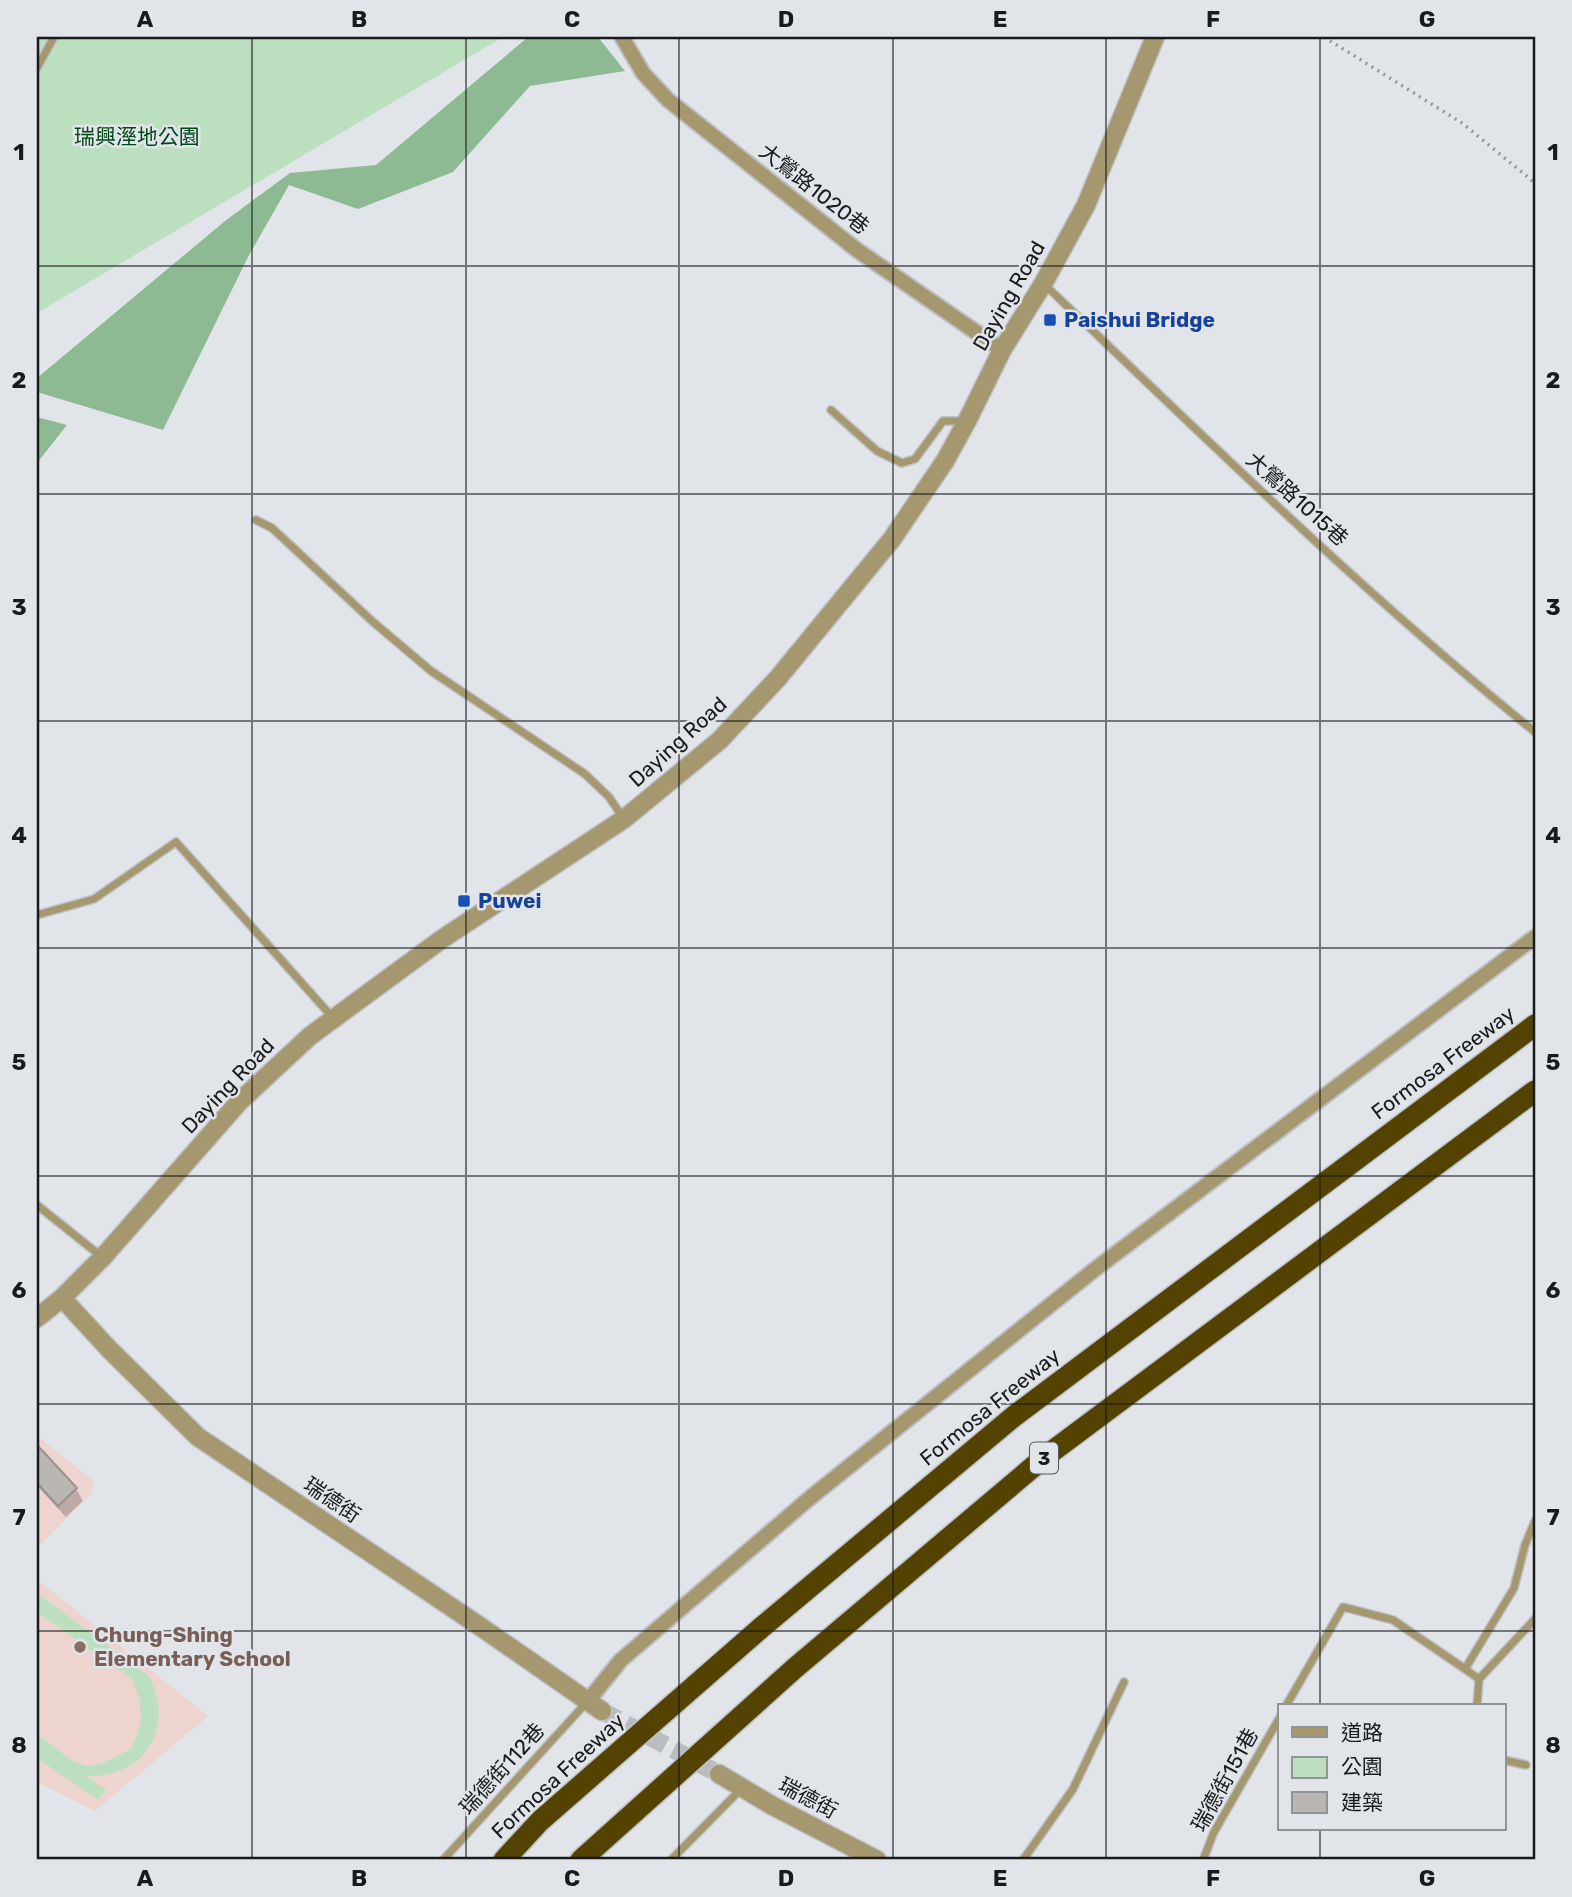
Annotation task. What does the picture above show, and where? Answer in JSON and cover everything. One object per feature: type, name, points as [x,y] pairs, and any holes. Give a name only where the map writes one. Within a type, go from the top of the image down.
[{"type":"highway","name":"Formosa Freeway","points":[[504,1860],[540,1821],[762,1626],[1013,1417],[1535,1025]]},
{"type":"highway","name":"3","points":[[581,1860],[795,1668],[1046,1456],[1535,1091]]},
{"type":"street","name":"大鶯路1020巷","points":[[622,37],[643,73],[668,100],[857,250],[1002,351]]},
{"type":"street","name":"Daying Road","points":[[37,1318],[62,1298],[103,1257],[239,1102],[310,1036],[442,939],[624,819],[720,740],[778,678],[892,539],[935,477],[1002,351],[1043,284],[1086,205],[1155,37]]},
{"type":"street","points":[[595,1706],[621,1660],[844,1471],[1104,1262],[1535,937]]},
{"type":"street","name":"瑞德街","points":[[62,1298],[198,1437],[595,1706]]},
{"type":"street","name":"瑞德街","points":[[719,1774],[877,1860]]},
{"type":"lane","points":[[37,68],[54,37]]},
{"type":"lane","name":"大鶯路1015巷","points":[[1043,284],[1224,456],[1452,664],[1535,732]]},
{"type":"lane","points":[[831,410],[877,451],[902,463],[915,459],[943,421],[967,421]]},
{"type":"lane","points":[[256,520],[272,528],[430,671],[586,774],[609,797],[624,819]]},
{"type":"lane","points":[[37,915],[94,899],[176,842],[335,1019]]},
{"type":"lane","points":[[37,1205],[103,1257]]},
{"type":"lane","points":[[1465,1670],[1514,1588],[1525,1545],[1535,1521]]},
{"type":"lane","points":[[1287,1704],[1343,1607],[1393,1620],[1479,1679]]},
{"type":"lane","points":[[1477,1704],[1479,1679],[1535,1619]]},
{"type":"lane","points":[[1023,1860],[1073,1789],[1124,1682]]},
{"type":"lane","name":"瑞德街112巷","points":[[443,1860],[595,1706]]},
{"type":"lane","name":"瑞德街151巷","points":[[1203,1860],[1214,1832],[1278,1720]]},
{"type":"lane","points":[[1506,1760],[1526,1765]]},
{"type":"lane","points":[[671,1860],[742,1788]]},
{"type":"path","points":[[1324,37],[1462,123],[1535,183]]},
{"type":"shaded area","points":[[37,1435],[93,1481],[92,1493],[37,1548]]},
{"type":"shaded area","name":"Chung-Shing Elementary School","points":[[37,1579],[208,1716],[95,1811],[37,1782]]},
{"type":"green space","name":"瑞興溼地公園","points":[[37,37],[503,37],[37,313]]},
{"type":"green space","points":[[528,37],[598,37],[625,71],[530,86],[453,172],[358,209],[289,185],[248,257],[163,430],[37,392],[37,378],[225,221],[290,173],[376,165]]},
{"type":"green space","points":[[37,417],[67,425],[37,463]]},
{"type":"green space","points":[[37,1593],[149,1676],[156,1695],[159,1714],[149,1747],[124,1769],[106,1775],[85,1776],[106,1789],[98,1800],[37,1758],[37,1734],[74,1762],[88,1766],[103,1763],[132,1748],[141,1718],[140,1703],[133,1680],[37,1612]]},
{"type":"building","points":[[37,1445],[77,1488],[58,1506],[37,1483]]},
{"type":"tunnel","points":[[602,1711],[719,1774]]},
{"type":"place","name":"Paishui Bridge","points":[[1050,320]]},
{"type":"place","name":"Puwei","points":[[464,901]]},
{"type":"place","name":"Chung-Shing Elementary School","points":[[80,1647]]}]
